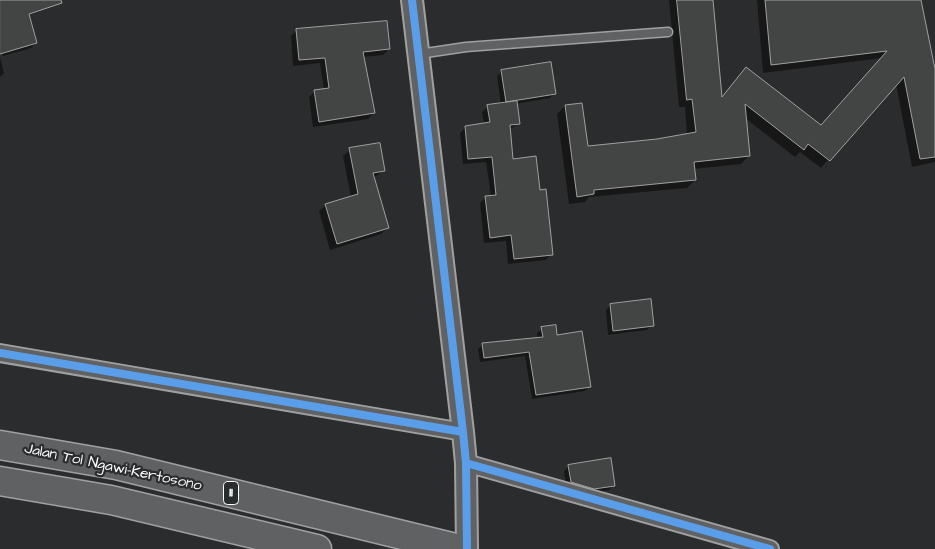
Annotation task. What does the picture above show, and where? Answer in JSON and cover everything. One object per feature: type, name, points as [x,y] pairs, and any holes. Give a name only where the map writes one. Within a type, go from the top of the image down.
[{"type":"highway","name":"Jalan Tol Ngawi–Kertosono","points":[[0,445],[116,465],[460,549]]},
{"type":"highway","name":"11","points":[[0,481],[111,500],[317,549]]},
{"type":"street","points":[[412,0],[463,432],[466,463],[467,549]]},
{"type":"street","points":[[0,353],[463,432]]},
{"type":"street","points":[[466,463],[770,549]]},
{"type":"lane","points":[[417,54],[466,47],[668,32]]},
{"type":"building","points":[[0,0],[61,0],[62,3],[29,14],[37,43],[0,54]]},
{"type":"building","points":[[677,0],[713,0],[722,97],[746,67],[821,125],[887,51],[771,65],[765,0],[921,0],[935,69],[935,157],[920,159],[904,77],[830,161],[808,144],[804,150],[745,104],[750,156],[694,162],[696,180],[594,190],[594,194],[577,197],[565,105],[582,103],[588,146],[657,139],[696,132],[692,99],[687,100]]},
{"type":"building","points":[[387,21],[390,49],[363,52],[375,113],[319,122],[314,90],[329,88],[325,58],[299,60],[296,29]]},
{"type":"building","points":[[551,62],[556,94],[506,102],[501,70]]},
{"type":"building","points":[[517,101],[520,124],[510,125],[513,159],[536,156],[540,190],[546,189],[553,255],[514,259],[511,235],[490,238],[485,196],[496,195],[492,157],[468,159],[465,126],[490,122],[487,105]]},
{"type":"building","points":[[380,143],[385,171],[373,173],[389,228],[337,244],[325,204],[358,194],[349,148]]},
{"type":"building","points":[[651,299],[654,326],[613,331],[610,304]]},
{"type":"building","points":[[556,325],[557,335],[582,331],[591,387],[536,395],[529,352],[484,358],[482,343],[543,337],[541,327]]},
{"type":"building","points":[[611,458],[615,486],[594,489],[571,482],[568,465]]},
{"type":"cycle path","points":[[412,0],[463,432],[466,463],[467,549]]},
{"type":"cycle path","points":[[0,353],[463,432]]},
{"type":"cycle path","points":[[466,463],[770,549]]}]
